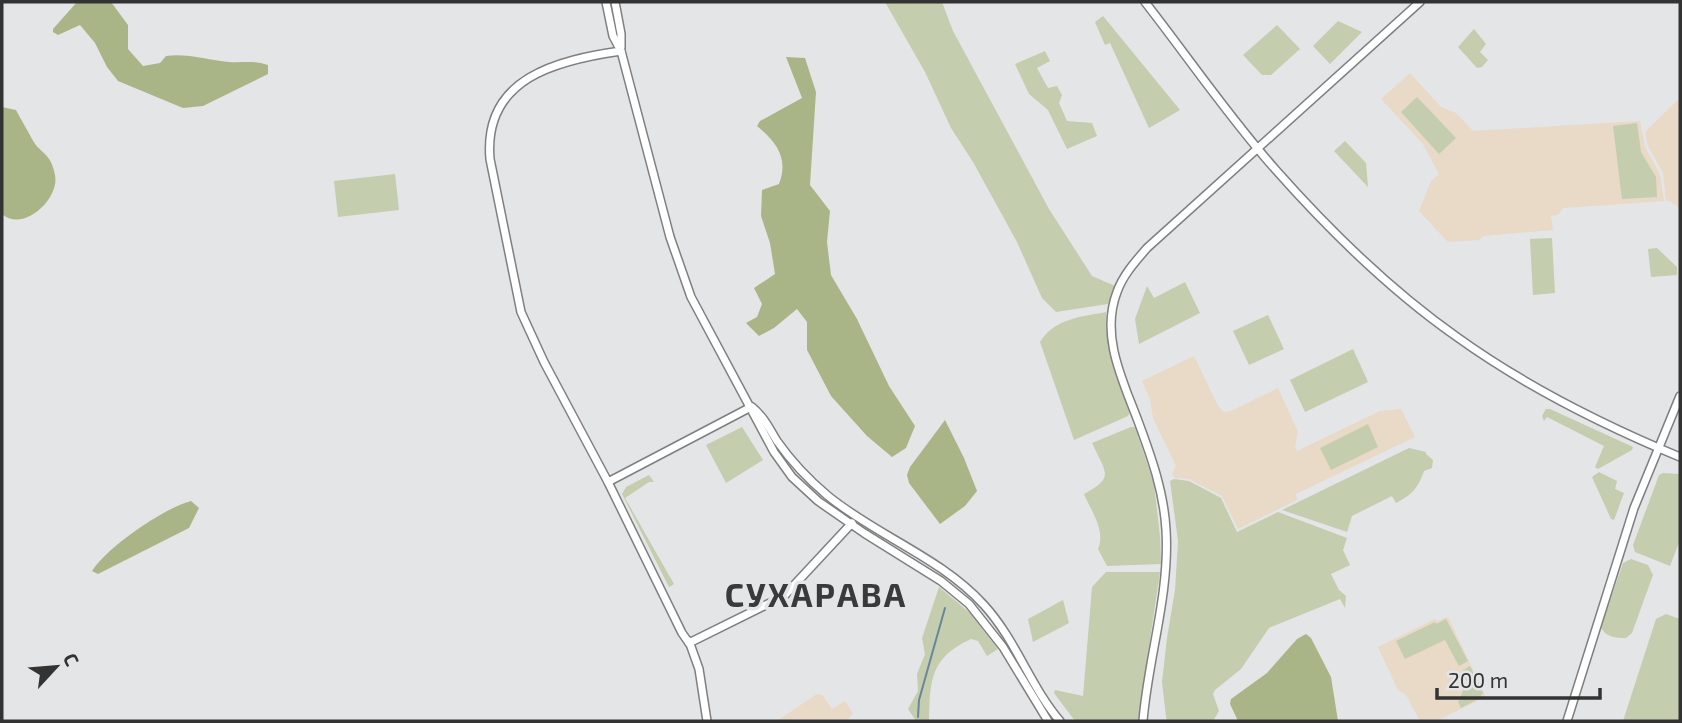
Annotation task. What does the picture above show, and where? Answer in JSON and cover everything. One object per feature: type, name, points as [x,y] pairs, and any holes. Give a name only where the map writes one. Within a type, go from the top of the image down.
[{"type":"main road","points":[[606,2],[613,36],[621,51],[677,260],[700,315],[751,407],[758,425],[792,477],[808,493],[851,524],[941,581],[969,604],[999,641],[1048,721]]},
{"type":"main road","points":[[615,2],[621,51]]},
{"type":"main road","points":[[1145,2],[1257,148],[1333,232],[1409,300],[1494,362],[1679,457]]},
{"type":"main road","points":[[1143,721],[1163,593],[1166,528],[1158,483],[1112,346],[1116,293],[1127,273],[1147,248],[1420,2]]},
{"type":"main road","points":[[621,51],[549,67],[522,82],[507,95],[498,110],[491,129],[489,149],[495,193],[521,313],[544,362],[657,574],[689,643],[704,687],[707,721]]},
{"type":"main road","points":[[1567,721],[1634,508],[1680,396]]},
{"type":"main road","points":[[608,482],[751,407]]},
{"type":"main road","points":[[751,407],[761,414],[805,475],[827,495],[857,517],[946,571],[978,599],[1006,634],[1060,721]]},
{"type":"main road","points":[[1650,466],[1661,458],[1679,457]]},
{"type":"main road","points":[[689,643],[784,596],[857,517]]},
{"type":"shaded area","points":[[1410,73],[1441,107],[1456,113],[1473,131],[1640,121],[1645,147],[1660,174],[1664,201],[1563,208],[1558,215],[1551,216],[1553,230],[1448,242],[1419,211],[1431,181],[1439,174],[1423,144],[1381,99]]},
{"type":"shaded area","points":[[1680,98],[1680,209],[1666,201],[1663,173],[1648,146],[1645,132]]},
{"type":"shaded area","points":[[1194,356],[1218,406],[1224,412],[1278,388],[1298,432],[1295,446],[1297,451],[1380,411],[1401,409],[1415,437],[1296,494],[1297,500],[1238,529],[1222,496],[1189,479],[1175,478],[1172,473],[1176,466],[1153,418],[1150,399],[1142,381]]},
{"type":"shaded area","points":[[1448,617],[1485,695],[1482,699],[1436,721],[1420,721],[1406,695],[1398,690],[1378,647],[1435,619],[1437,621]]},
{"type":"shaded area","points":[[817,694],[822,695],[832,709],[845,701],[853,714],[849,721],[777,721]]},
{"type":"green space","points":[[77,2],[111,2],[128,25],[128,49],[143,66],[160,63],[166,56],[182,55],[229,62],[263,63],[268,65],[268,74],[203,106],[183,108],[118,81],[107,67],[95,43],[80,25],[58,35],[53,32]]},
{"type":"green space","points":[[885,2],[942,2],[953,31],[1049,209],[1092,276],[1115,286],[1108,304],[1056,312],[1042,298],[1017,242],[951,128],[925,72]]},
{"type":"green space","points":[[1103,16],[1180,110],[1149,128],[1110,43],[1105,45],[1095,22]]},
{"type":"green space","points":[[1338,21],[1362,32],[1330,64],[1313,46]]},
{"type":"green space","points":[[1277,25],[1300,49],[1271,75],[1262,75],[1243,55]]},
{"type":"green space","points":[[1474,29],[1486,44],[1480,52],[1488,60],[1482,67],[1477,68],[1458,47]]},
{"type":"green space","points":[[1045,51],[1050,61],[1037,68],[1048,88],[1057,86],[1062,95],[1059,103],[1067,121],[1092,123],[1097,136],[1067,149],[1048,110],[1029,94],[1015,64]]},
{"type":"green space","points":[[786,57],[805,58],[816,92],[810,185],[830,211],[827,242],[831,275],[857,319],[889,386],[915,426],[906,448],[892,457],[867,436],[831,396],[807,350],[807,322],[797,309],[774,328],[759,336],[746,323],[757,317],[762,304],[754,288],[775,274],[770,243],[761,216],[762,190],[779,184],[782,175],[779,151],[757,126],[760,121],[802,98]]},
{"type":"green space","points":[[1417,97],[1456,138],[1439,154],[1401,112]]},
{"type":"green space","points":[[2,107],[16,110],[35,144],[51,162],[55,175],[52,194],[46,203],[38,211],[20,219],[11,219],[2,214]]},
{"type":"green space","points":[[1637,123],[1641,152],[1656,177],[1657,197],[1622,199],[1613,126]]},
{"type":"green space","points":[[1345,141],[1366,163],[1368,187],[1334,151]]},
{"type":"green space","points":[[395,174],[399,210],[338,217],[334,181]]},
{"type":"green space","points":[[1552,238],[1555,293],[1533,295],[1530,239]]},
{"type":"green space","points":[[1657,248],[1677,267],[1677,275],[1651,277],[1648,249]]},
{"type":"green space","points":[[1185,282],[1200,313],[1139,344],[1135,319],[1147,286],[1154,298]]},
{"type":"green space","points":[[1106,312],[1110,351],[1130,412],[1128,416],[1074,440],[1040,342],[1061,323]]},
{"type":"green space","points":[[1268,315],[1284,349],[1249,365],[1233,331]]},
{"type":"green space","points":[[1353,349],[1368,382],[1305,412],[1290,380]]},
{"type":"green space","points":[[1546,409],[1633,447],[1632,450],[1598,469],[1595,467],[1604,446],[1547,417],[1544,421],[1542,416]]},
{"type":"green space","points":[[945,420],[977,491],[965,506],[940,524],[909,483],[907,475]]},
{"type":"green space","points":[[1368,424],[1378,447],[1331,470],[1320,448]]},
{"type":"green space","points":[[742,427],[763,460],[726,483],[706,445]]},
{"type":"green space","points":[[1135,427],[1154,484],[1161,564],[1107,566],[1098,549],[1099,528],[1084,494],[1101,483],[1105,473],[1092,443]]},
{"type":"green space","points":[[1409,448],[1426,452],[1433,460],[1432,468],[1424,471],[1414,490],[1402,500],[1396,503],[1392,496],[1352,516],[1347,532],[1282,510]]},
{"type":"green space","points":[[1599,472],[1617,481],[1615,489],[1624,493],[1614,520],[1611,519],[1592,477]]},
{"type":"green space","points":[[1680,474],[1680,540],[1670,566],[1635,552],[1633,545],[1659,475]]},
{"type":"green space","points":[[649,475],[654,482],[649,482],[625,498],[674,584],[669,587],[622,494],[626,487]]},
{"type":"green space","points":[[1170,481],[1189,481],[1221,498],[1237,532],[1278,512],[1347,538],[1343,550],[1350,565],[1331,574],[1339,590],[1346,596],[1345,608],[1340,599],[1269,628],[1241,669],[1215,690],[1213,694],[1219,711],[1213,721],[1167,721],[1166,717],[1162,682],[1175,590],[1178,541]]},
{"type":"green space","points":[[191,501],[199,508],[189,528],[98,574],[92,571],[99,561],[137,530],[166,512]]},
{"type":"green space","points":[[1631,559],[1648,565],[1653,575],[1632,633],[1626,638],[1615,637],[1605,633],[1601,627],[1623,563]]},
{"type":"green space","points":[[1106,572],[1160,572],[1138,721],[1075,721],[1054,693],[1055,690],[1083,696],[1092,587]]},
{"type":"green space","points":[[939,587],[970,613],[998,649],[987,656],[978,641],[971,639],[947,654],[940,662],[932,682],[929,721],[916,721],[908,709],[918,691],[917,674],[925,654],[922,638]]},
{"type":"green space","points":[[1063,600],[1069,623],[1033,642],[1028,619]]},
{"type":"green space","points":[[1666,614],[1680,619],[1680,721],[1623,721],[1656,619]]},
{"type":"green space","points":[[1446,619],[1468,661],[1459,666],[1445,640],[1405,659],[1396,641]]},
{"type":"green space","points":[[1306,634],[1311,638],[1331,677],[1338,721],[1238,721],[1230,704],[1231,699],[1267,673],[1297,639]]},
{"type":"green space","points":[[1470,666],[1483,693],[1478,699],[1461,708],[1458,702],[1467,682],[1462,671]]},
{"type":"waterway","points":[[918,717],[919,700],[945,608]]},
{"type":"district","name":"СУХАРАВА","points":[[816,594]]}]
